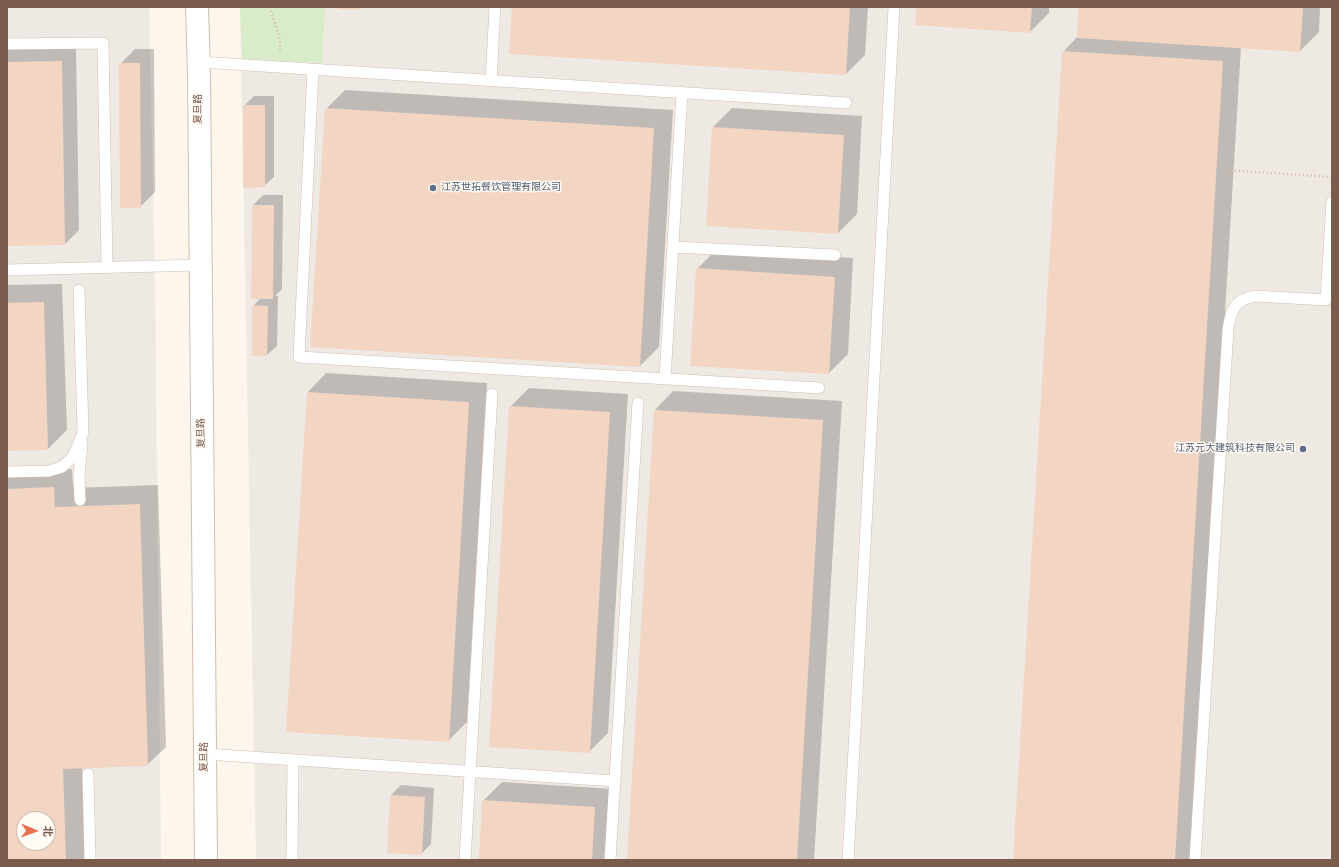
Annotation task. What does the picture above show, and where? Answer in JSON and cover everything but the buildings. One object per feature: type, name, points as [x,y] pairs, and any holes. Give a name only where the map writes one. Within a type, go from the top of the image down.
[{"type":"street","name":"复旦路","points":[[197,7],[199,62],[206,860]]},
{"type":"lane","points":[[491,81],[495,7]]},
{"type":"lane","points":[[848,860],[894,7]]},
{"type":"lane","points":[[7,44],[103,43],[107,267]]},
{"type":"lane","points":[[199,62],[846,103]]},
{"type":"lane","points":[[313,70],[299,357],[819,388]]},
{"type":"lane","points":[[665,379],[682,93]]},
{"type":"lane","points":[[1195,860],[1228,329],[1230,317],[1233,309],[1239,302],[1246,298],[1255,296],[1326,300],[1332,202]]},
{"type":"lane","points":[[673,247],[835,255]]},
{"type":"lane","points":[[7,270],[200,265]]},
{"type":"lane","points":[[79,290],[83,433],[79,475],[80,500]]},
{"type":"lane","points":[[465,860],[492,394]]},
{"type":"lane","points":[[610,860],[638,403]]},
{"type":"lane","points":[[7,472],[49,471],[62,467],[73,457],[83,433]]},
{"type":"lane","points":[[205,754],[615,781]]},
{"type":"lane","points":[[292,860],[293,760]]},
{"type":"lane","points":[[88,774],[90,860]]},
{"type":"path","points":[[270,7],[280,40],[279,67]]},
{"type":"path","points":[[1227,170],[1332,177]]},
{"type":"shaded area","points":[[7,7],[149,7],[155,280],[161,860],[7,860]]},
{"type":"shaded area","points":[[240,7],[1332,7],[1332,860],[256,860]]},
{"type":"green space","points":[[240,7],[325,7],[322,63],[242,59]]},
{"type":"place","name":"江苏世拓餐饮管理有限公司","points":[[433,188]]},
{"type":"place","name":"江苏元大建筑科技有限公司","points":[[1303,449]]}]
